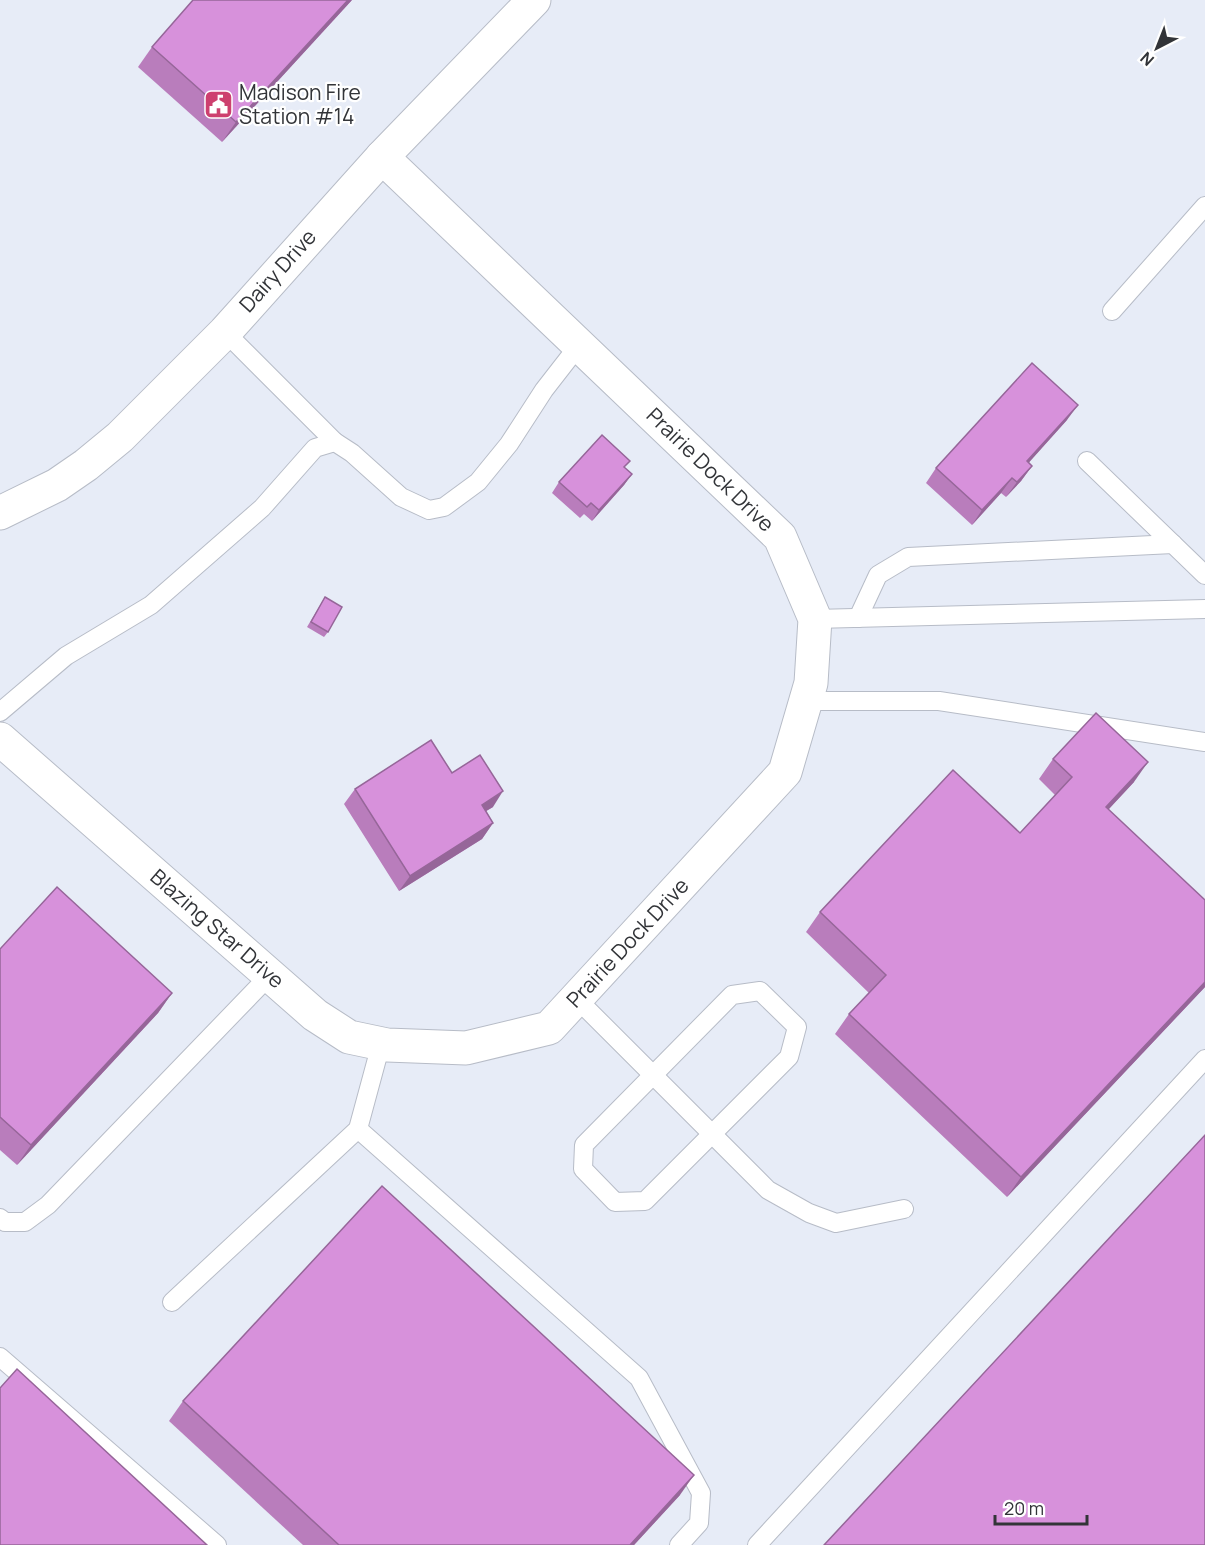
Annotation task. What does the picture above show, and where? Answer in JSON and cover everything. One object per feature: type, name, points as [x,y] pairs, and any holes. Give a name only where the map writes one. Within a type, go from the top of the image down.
[{"type":"street","name":"Dairy Drive","points":[[0,513],[57,485],[120,437],[225,332],[244,308],[382,157],[534,0]]},
{"type":"street","name":"Prairie Dock Drive","points":[[382,157],[780,537],[815,619],[811,683],[785,772],[549,1028],[466,1048]]},
{"type":"street","name":"Blazing Star Drive","points":[[0,739],[315,1015],[349,1037],[381,1044],[466,1048]]},
{"type":"lane","points":[[1112,311],[1205,206]]},
{"type":"lane","points":[[225,332],[336,443],[352,453],[401,497],[429,510],[444,507],[478,482],[503,452],[543,390],[579,345]]},
{"type":"lane","points":[[0,712],[66,656],[151,605],[262,508],[315,448],[336,443]]},
{"type":"lane","points":[[1087,461],[1205,575]]},
{"type":"lane","points":[[858,618],[878,574],[908,557],[1173,544]]},
{"type":"lane","points":[[815,619],[1205,609]]},
{"type":"lane","points":[[806,701],[939,701],[1205,742]]},
{"type":"lane","points":[[0,1218],[5,1222],[25,1222],[48,1206],[270,975]]},
{"type":"lane","points":[[760,991],[796,1027],[789,1057],[645,1201],[615,1202],[583,1169],[584,1145],[653,1075],[732,995],[760,991]]},
{"type":"lane","points":[[577,999],[768,1190],[809,1213],[836,1223],[904,1209]]},
{"type":"lane","points":[[172,1302],[358,1129],[381,1044]]},
{"type":"lane","points":[[757,1545],[1205,1059]]},
{"type":"lane","points":[[358,1129],[639,1378],[701,1492],[699,1523],[679,1545]]},
{"type":"lane","points":[[0,1357],[217,1545]]},
{"type":"building","name":"Madison Fire Station #14","points":[[193,0],[348,0],[236,122],[152,47]]},
{"type":"building","points":[[1032,363],[1078,405],[1027,461],[1032,466],[1017,482],[1012,478],[982,510],[936,468]]},
{"type":"building","points":[[602,435],[630,461],[624,467],[632,474],[599,510],[591,503],[587,507],[559,482]]},
{"type":"building","points":[[325,597],[342,607],[328,632],[311,622]]},
{"type":"building","points":[[1096,713],[1148,762],[1106,807],[1205,900],[1205,982],[1021,1177],[849,1014],[886,975],[820,912],[953,770],[1020,833],[1072,777],[1053,759]]},
{"type":"building","points":[[431,740],[452,773],[480,755],[503,791],[482,805],[493,823],[410,876],[355,789]]},
{"type":"building","points":[[57,887],[172,993],[31,1145],[0,1117],[0,949]]},
{"type":"building","points":[[1205,1135],[1205,1545],[824,1545]]},
{"type":"building","points":[[382,1186],[694,1475],[630,1545],[339,1545],[183,1401]]},
{"type":"building","points":[[17,1369],[207,1545],[0,1545],[0,1388]]},
{"type":"place","name":"Madison Fire Station #14","points":[[218,105]]}]
